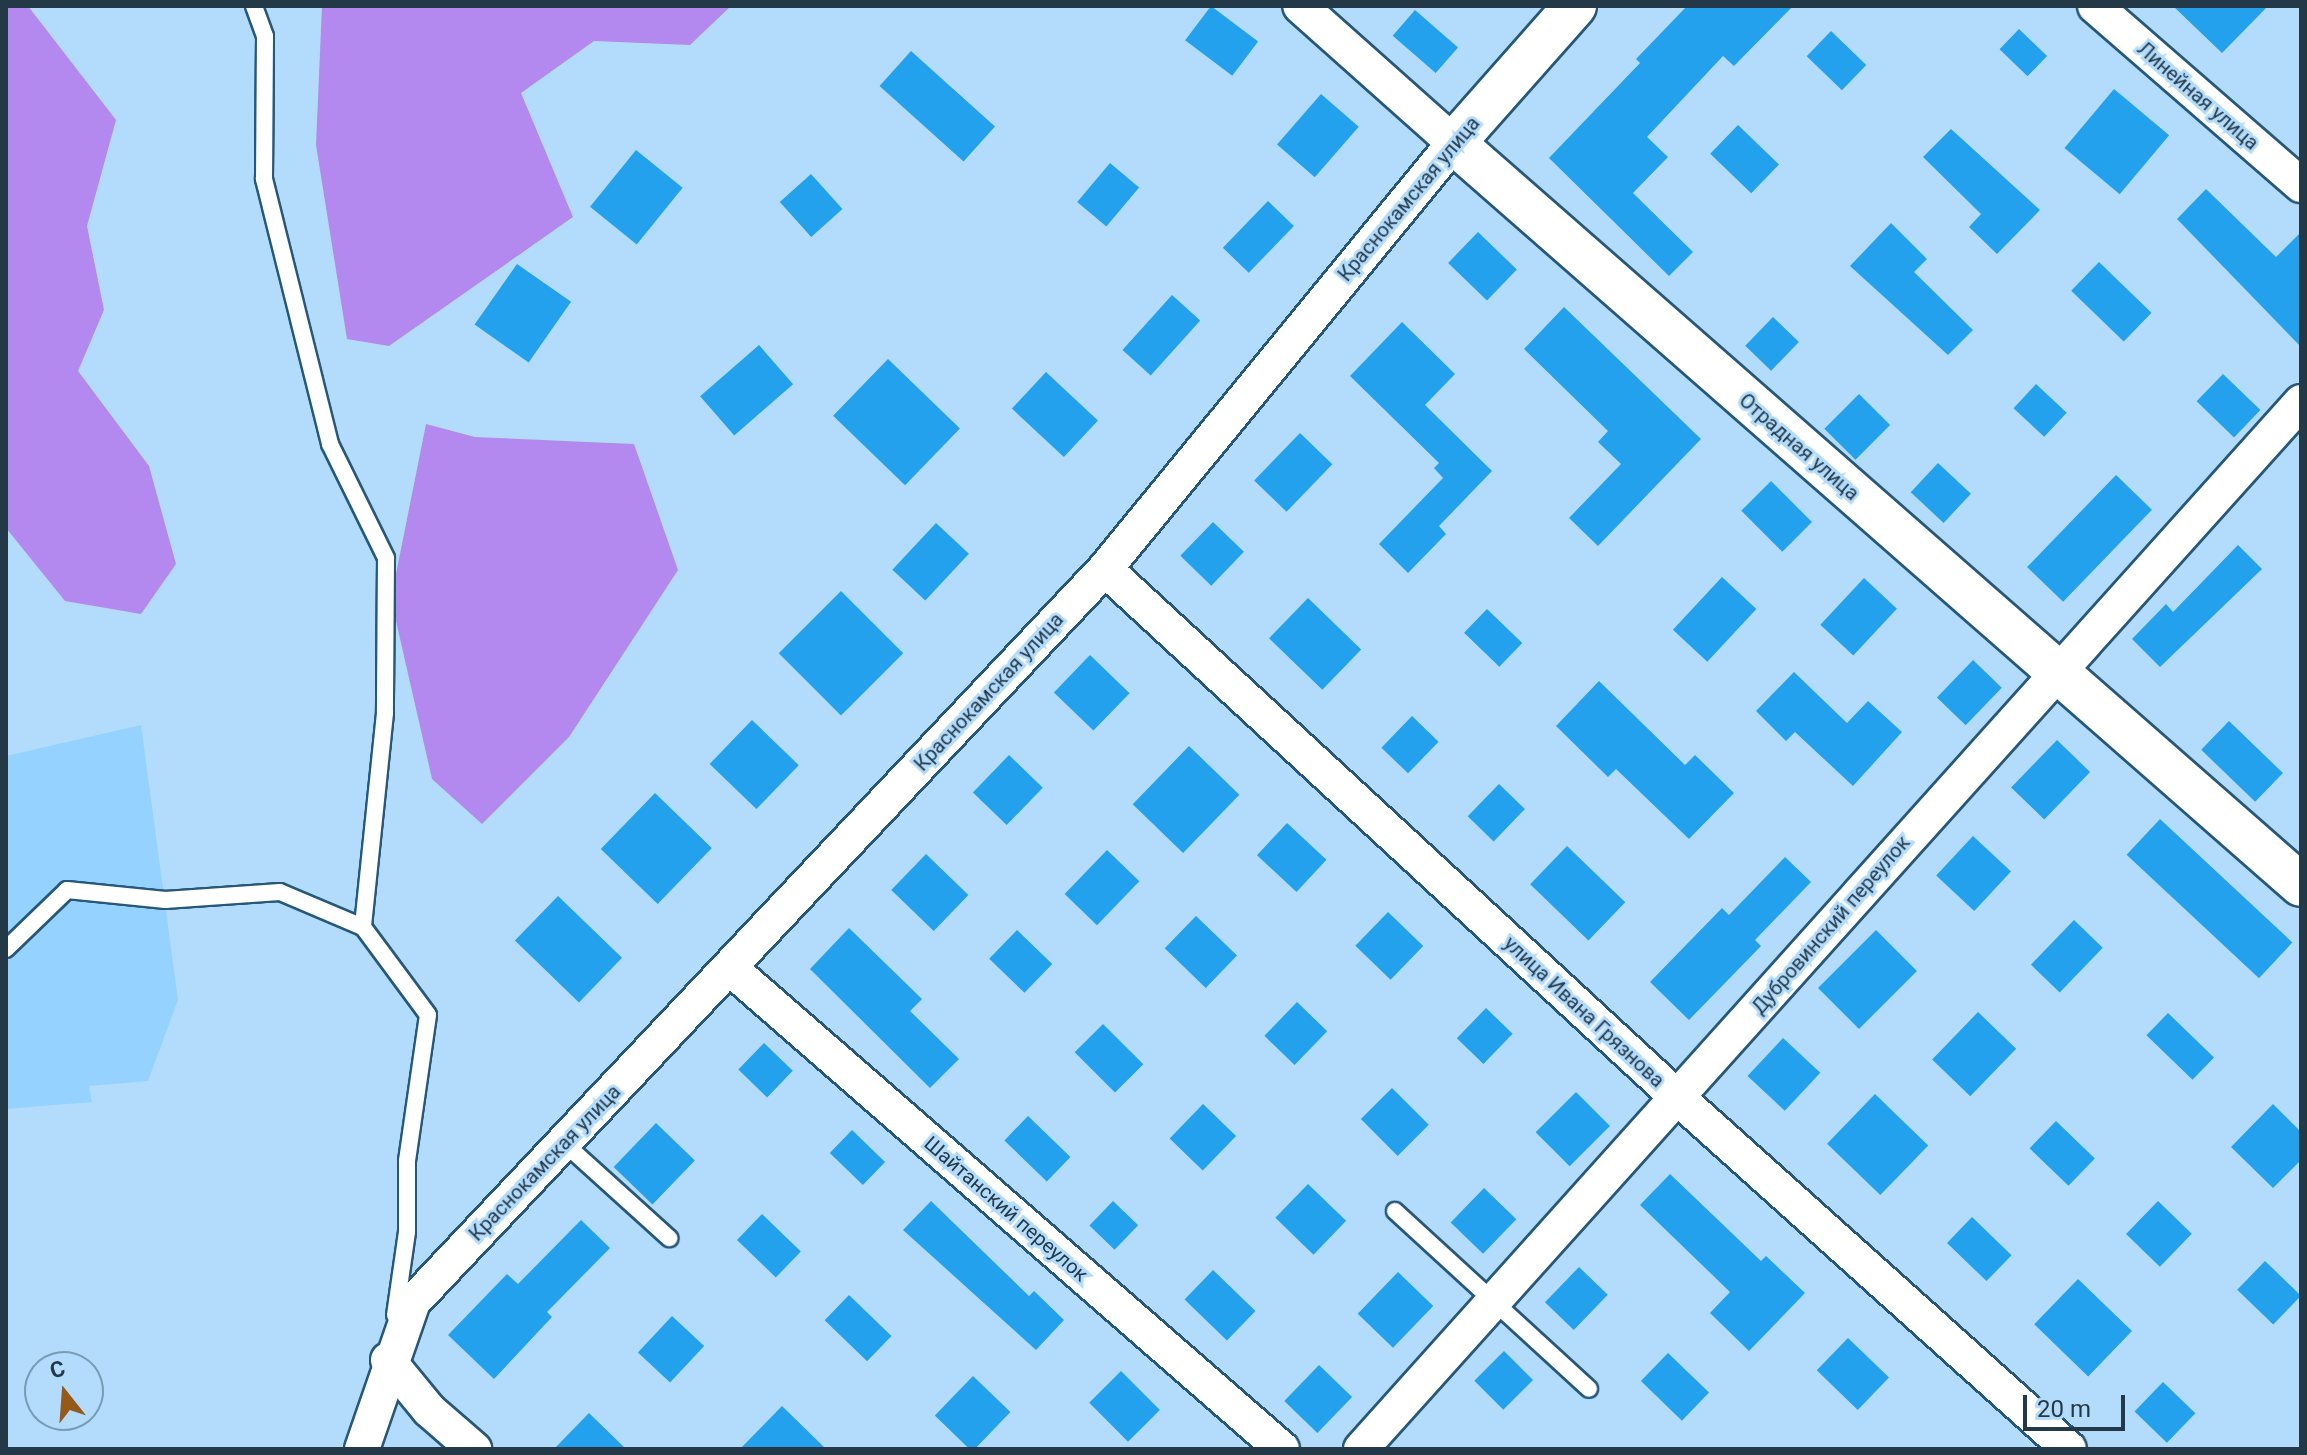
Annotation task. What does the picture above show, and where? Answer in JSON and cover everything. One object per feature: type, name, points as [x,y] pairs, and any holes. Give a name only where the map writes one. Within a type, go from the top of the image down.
[{"type":"street","name":"Отрадная улица","points":[[1300,6],[2301,885]]},
{"type":"street","name":"Краснокамская улица","points":[[362,1449],[388,1360],[413,1302],[1105,569],[1454,143],[1575,6]]},
{"type":"street","name":"Линейная улица","points":[[2095,6],[2301,185]]},
{"type":"street","name":"Дубровинский переулок","points":[[1361,1449],[1678,1098],[2054,671],[2301,402]]},
{"type":"street","name":"улица Ивана Грязнова","points":[[1105,569],[1678,1098],[2069,1449]]},
{"type":"street","name":"Шайтанский переулок","points":[[730,968],[1282,1449]]},
{"type":"street","points":[[388,1360],[429,1410],[474,1449]]},
{"type":"lane","points":[[254,6],[265,36],[264,179],[330,444],[386,558],[385,713],[363,927]]},
{"type":"lane","points":[[6,949],[67,890],[165,900],[280,892],[363,927],[428,1015],[388,1360]]},
{"type":"lane","points":[[564,1143],[669,1238]]},
{"type":"lane","points":[[1395,1211],[1589,1389]]},
{"type":"shaded area","points":[[6,6],[28,6],[116,120],[87,226],[104,310],[78,371],[149,466],[176,564],[141,614],[65,601],[6,528]]},
{"type":"shaded area","points":[[322,6],[731,6],[690,45],[594,41],[521,93],[573,217],[389,346],[347,339],[316,145]]},
{"type":"shaded area","points":[[426,424],[475,437],[634,444],[678,570],[569,737],[482,824],[432,779],[391,599]]},
{"type":"shaded area","points":[[141,725],[178,1000],[148,1081],[89,1086],[92,1102],[6,1109],[6,756]]},
{"type":"building","points":[[1211,6],[1258,42],[1232,76],[1185,40]]},
{"type":"building","points":[[1687,6],[1793,6],[1734,66],[1723,56],[1647,137],[1668,157],[1633,193],[1693,252],[1669,276],[1549,158],[1640,63],[1636,59]]},
{"type":"building","points":[[2173,6],[2268,6],[2222,53]]},
{"type":"building","points":[[1415,10],[1458,47],[1436,73],[1393,36]]},
{"type":"building","points":[[2019,29],[2047,56],[2028,76],[2000,49]]},
{"type":"building","points":[[1831,31],[1866,65],[1842,90],[1807,56]]},
{"type":"building","points":[[911,51],[995,127],[964,162],[880,86]]},
{"type":"building","points":[[2114,89],[2169,135],[2120,194],[2065,148]]},
{"type":"building","points":[[1321,94],[1359,127],[1315,177],[1277,145]]},
{"type":"building","points":[[1738,125],[1779,165],[1751,193],[1710,154]]},
{"type":"building","points":[[1951,129],[2040,210],[1997,254],[1969,227],[1981,214],[1923,157]]},
{"type":"building","points":[[636,150],[683,188],[637,244],[590,207]]},
{"type":"building","points":[[1110,163],[1139,187],[1106,226],[1077,202]]},
{"type":"building","points":[[811,174],[842,209],[811,237],[780,202]]},
{"type":"building","points":[[2206,189],[2276,257],[2301,232],[2301,347],[2177,219]]},
{"type":"building","points":[[1268,201],[1294,226],[1249,273],[1223,248]]},
{"type":"building","points":[[1891,223],[1927,259],[1914,272],[1973,330],[1948,355],[1850,266]]},
{"type":"building","points":[[1478,232],[1517,270],[1487,300],[1448,263]]},
{"type":"building","points":[[2099,262],[2152,313],[2124,341],[2071,291]]},
{"type":"building","points":[[517,264],[571,302],[529,362],[475,325]]},
{"type":"building","points":[[1172,295],[1200,320],[1151,375],[1122,350]]},
{"type":"building","points":[[1564,307],[1701,439],[1598,546],[1569,518],[1621,464],[1598,442],[1608,431],[1524,349]]},
{"type":"building","points":[[1773,317],[1799,342],[1771,371],[1745,346]]},
{"type":"building","points":[[1402,322],[1455,374],[1425,405],[1492,471],[1439,526],[1446,534],[1408,573],[1379,544],[1443,478],[1434,468],[1439,463],[1350,376]]},
{"type":"building","points":[[759,345],[793,384],[734,435],[700,396]]},
{"type":"building","points":[[888,359],[960,428],[905,485],[833,416]]},
{"type":"building","points":[[1046,372],[1098,420],[1064,457],[1012,409]]},
{"type":"building","points":[[2223,374],[2260,410],[2234,437],[2197,401]]},
{"type":"building","points":[[2036,384],[2067,413],[2044,437],[2013,408]]},
{"type":"building","points":[[1859,394],[1890,425],[1855,460],[1824,429]]},
{"type":"building","points":[[1300,433],[1332,464],[1287,512],[1254,480]]},
{"type":"building","points":[[1938,463],[1971,494],[1944,523],[1911,492]]},
{"type":"building","points":[[2116,475],[2152,510],[2063,602],[2027,567]]},
{"type":"building","points":[[1771,481],[1812,522],[1782,552],[1741,511]]},
{"type":"building","points":[[1213,522],[1244,552],[1211,586],[1180,556]]},
{"type":"building","points":[[936,523],[969,554],[925,600],[892,570]]},
{"type":"building","points":[[2238,545],[2262,569],[2160,667],[2132,639],[2166,604],[2173,612]]},
{"type":"building","points":[[1722,577],[1756,609],[1707,662],[1673,630]]},
{"type":"building","points":[[1864,578],[1897,609],[1853,655],[1820,625]]},
{"type":"building","points":[[841,591],[903,653],[841,715],[779,653]]},
{"type":"building","points":[[1308,598],[1361,649],[1322,690],[1269,638]]},
{"type":"building","points":[[1487,609],[1522,643],[1499,667],[1464,633]]},
{"type":"building","points":[[1090,655],[1130,693],[1093,731],[1054,692]]},
{"type":"building","points":[[1973,660],[2002,688],[1966,725],[1937,697]]},
{"type":"building","points":[[1794,672],[1847,723],[1868,701],[1902,732],[1853,786],[1795,732],[1786,741],[1756,711]]},
{"type":"building","points":[[1599,681],[1685,765],[1695,755],[1734,793],[1689,839],[1616,769],[1608,777],[1556,726]]},
{"type":"building","points":[[1412,716],[1439,742],[1408,773],[1381,748]]},
{"type":"building","points":[[752,720],[799,765],[756,809],[710,764]]},
{"type":"building","points":[[2229,721],[2283,773],[2255,802],[2201,750]]},
{"type":"building","points":[[2057,740],[2090,772],[2044,819],[2011,787]]},
{"type":"building","points":[[1189,746],[1239,795],[1183,853],[1133,804]]},
{"type":"building","points":[[1009,755],[1043,788],[1007,825],[973,792]]},
{"type":"building","points":[[1499,784],[1525,809],[1494,841],[1468,816]]},
{"type":"building","points":[[655,793],[712,848],[658,904],[601,849]]},
{"type":"building","points":[[2160,819],[2292,942],[2259,978],[2127,855]]},
{"type":"building","points":[[1287,823],[1326,860],[1296,892],[1257,855]]},
{"type":"building","points":[[1973,836],[2011,871],[1974,911],[1936,875]]},
{"type":"building","points":[[1567,846],[1625,902],[1588,940],[1530,884]]},
{"type":"building","points":[[1107,850],[1139,881],[1097,925],[1065,894]]},
{"type":"building","points":[[926,854],[968,895],[934,931],[891,890]]},
{"type":"building","points":[[1785,857],[1811,882],[1755,940],[1761,946],[1689,1020],[1650,982],[1722,908],[1729,915]]},
{"type":"building","points":[[558,896],[622,958],[579,1002],[515,941]]},
{"type":"building","points":[[1388,912],[1423,946],[1391,980],[1355,946]]},
{"type":"building","points":[[1196,916],[1237,956],[1206,988],[1165,948]]},
{"type":"building","points":[[2074,920],[2103,948],[2060,992],[2031,965]]},
{"type":"building","points":[[849,928],[922,999],[910,1011],[959,1059],[930,1088],[810,969]]},
{"type":"building","points":[[1017,930],[1052,964],[1024,993],[989,959]]},
{"type":"building","points":[[1876,930],[1917,971],[1859,1029],[1818,988]]},
{"type":"building","points":[[1297,1002],[1327,1031],[1295,1065],[1264,1036]]},
{"type":"building","points":[[1486,1008],[1513,1034],[1483,1064],[1457,1038]]},
{"type":"building","points":[[1978,1012],[2016,1049],[1970,1096],[1932,1059]]},
{"type":"building","points":[[2168,1013],[2214,1057],[2193,1080],[2146,1035]]},
{"type":"building","points":[[1103,1024],[1143,1064],[1115,1093],[1075,1052]]},
{"type":"building","points":[[1783,1038],[1820,1073],[1785,1111],[1748,1076]]},
{"type":"building","points":[[764,1043],[793,1071],[767,1097],[738,1070]]},
{"type":"building","points":[[1392,1088],[1429,1125],[1398,1156],[1361,1119]]},
{"type":"building","points":[[1576,1092],[1610,1126],[1570,1166],[1536,1132]]},
{"type":"building","points":[[1875,1094],[1928,1145],[1880,1195],[1827,1144]]},
{"type":"building","points":[[1203,1104],[1236,1136],[1203,1170],[1170,1139]]},
{"type":"building","points":[[2273,1104],[2301,1132],[2301,1160],[2273,1188],[2231,1147]]},
{"type":"building","points":[[1028,1116],[1070,1157],[1047,1181],[1004,1140]]},
{"type":"building","points":[[2056,1121],[2095,1159],[2068,1186],[2030,1148]]},
{"type":"building","points":[[656,1123],[695,1161],[652,1204],[614,1167]]},
{"type":"building","points":[[852,1130],[885,1162],[863,1185],[830,1153]]},
{"type":"building","points":[[1670,1174],[1761,1261],[1766,1256],[1805,1293],[1749,1351],[1710,1313],[1730,1292],[1640,1205]]},
{"type":"building","points":[[1308,1184],[1346,1221],[1313,1255],[1275,1218]]},
{"type":"building","points":[[1484,1188],[1516,1219],[1483,1254],[1451,1223]]},
{"type":"building","points":[[931,1201],[1029,1296],[1034,1291],[1064,1320],[1036,1350],[903,1230]]},
{"type":"building","points":[[1113,1201],[1138,1225],[1115,1250],[1089,1225]]},
{"type":"building","points":[[2158,1201],[2192,1234],[2160,1267],[2126,1234]]},
{"type":"building","points":[[762,1214],[801,1252],[776,1277],[737,1240]]},
{"type":"building","points":[[1972,1217],[2012,1255],[1987,1281],[1947,1243]]},
{"type":"building","points":[[581,1220],[610,1248],[547,1312],[552,1317],[494,1379],[448,1335],[507,1274],[518,1284]]},
{"type":"building","points":[[2265,1261],[2301,1296],[2273,1325],[2237,1290]]},
{"type":"building","points":[[1579,1267],[1608,1295],[1574,1330],[1545,1302]]},
{"type":"building","points":[[1213,1270],[1255,1311],[1227,1340],[1185,1299]]},
{"type":"building","points":[[1398,1272],[1433,1306],[1393,1348],[1358,1314]]},
{"type":"building","points":[[2078,1279],[2132,1331],[2088,1376],[2034,1324]]},
{"type":"building","points":[[849,1295],[891,1336],[867,1361],[825,1320]]},
{"type":"building","points":[[672,1316],[704,1346],[670,1383],[638,1353]]},
{"type":"building","points":[[1848,1338],[1889,1378],[1858,1410],[1817,1370]]},
{"type":"building","points":[[1504,1351],[1533,1380],[1503,1410],[1474,1381]]},
{"type":"building","points":[[1668,1353],[1709,1393],[1682,1421],[1641,1381]]},
{"type":"building","points":[[1319,1365],[1352,1397],[1317,1433],[1284,1401]]},
{"type":"building","points":[[1121,1371],[1160,1410],[1128,1442],[1089,1403]]},
{"type":"building","points":[[973,1376],[1010,1412],[975,1449],[969,1449],[935,1416]]},
{"type":"building","points":[[2163,1382],[2195,1413],[2167,1443],[2135,1411]]},
{"type":"building","points":[[782,1406],[826,1449],[740,1449]]},
{"type":"building","points":[[589,1413],[626,1449],[554,1449]]}]
